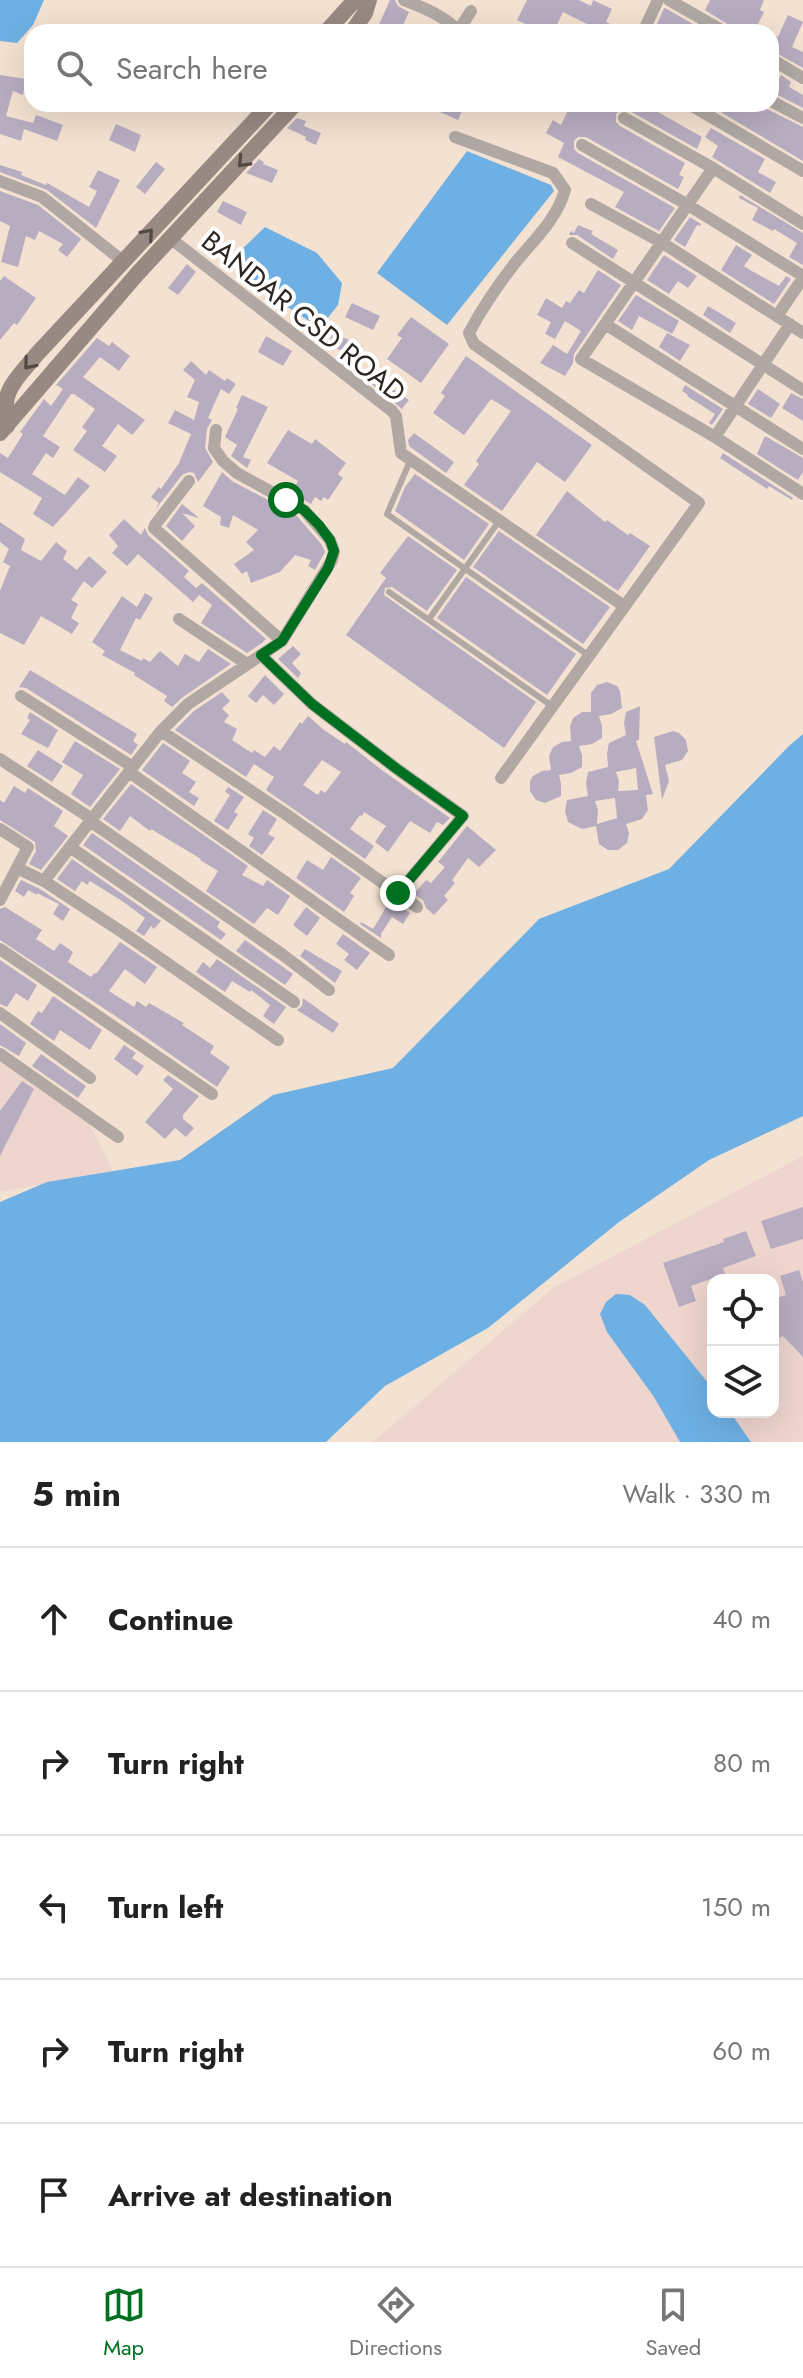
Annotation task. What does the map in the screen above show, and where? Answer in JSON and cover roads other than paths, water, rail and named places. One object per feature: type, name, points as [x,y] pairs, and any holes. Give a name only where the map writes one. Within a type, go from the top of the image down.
[{"type":"main road","points":[[333,24],[355,0]]},
{"type":"main road","points":[[357,24],[369,0]]},
{"type":"main road","points":[[4,429],[3,399],[9,388],[262,112]]},
{"type":"main road","points":[[4,429],[170,238],[288,112]]},
{"type":"main road","points":[[77,313],[93,326]]},
{"type":"street","points":[[404,0],[424,8],[448,24]]},
{"type":"street","points":[[648,24],[658,0]]},
{"type":"street","points":[[669,0],[711,24]]},
{"type":"street","points":[[463,24],[471,11]]},
{"type":"street","points":[[779,64],[803,78]]},
{"type":"street","points":[[779,105],[803,118]]},
{"type":"street","points":[[703,112],[803,171]]},
{"type":"street","points":[[624,118],[803,224]]},
{"type":"street","points":[[455,137],[553,173],[565,190],[561,204],[549,222],[478,316],[469,333],[474,344],[699,503],[501,778]]},
{"type":"street","points":[[582,145],[688,205],[803,277],[777,316]]},
{"type":"street","points":[[713,168],[581,359],[715,437],[803,494]]},
{"type":"street","points":[[0,181],[42,197],[124,262]]},
{"type":"street","points":[[591,204],[661,242],[803,333]]},
{"type":"street","name":"BANDAR CSD ROAD","points":[[170,238],[392,411],[396,416],[401,453],[411,459]]},
{"type":"street","points":[[572,243],[803,390]]},
{"type":"street","points":[[605,324],[803,449]]},
{"type":"street","points":[[715,437],[790,324]]},
{"type":"street","points":[[44,881],[161,731],[188,704],[282,641],[328,568],[334,551],[330,540],[304,510],[237,473],[223,461],[214,448],[216,430]]},
{"type":"street","points":[[411,459],[624,606]]},
{"type":"street","points":[[189,481],[154,528],[282,641]]},
{"type":"street","points":[[179,619],[247,664]]},
{"type":"street","points":[[261,655],[312,704],[463,816],[398,893]]},
{"type":"street","points":[[21,696],[131,770],[389,955]]},
{"type":"street","points":[[161,731],[417,907]]},
{"type":"street","points":[[0,759],[329,990]]},
{"type":"street","points":[[0,829],[28,847],[0,900]]},
{"type":"street","points":[[70,847],[294,1002]]},
{"type":"street","points":[[17,868],[44,881],[125,934],[278,1040]]},
{"type":"street","points":[[0,949],[212,1094]]},
{"type":"street","points":[[0,1013],[90,1078]]},
{"type":"street","points":[[0,1054],[118,1137]]},
{"type":"lane","points":[[411,459],[387,514],[588,655]]},
{"type":"lane","points":[[429,619],[500,520]]},
{"type":"lane","points":[[389,592],[552,706]]},
{"type":"water","points":[[0,0],[44,0],[33,24],[24,24],[24,35],[17,43],[0,41]]},
{"type":"water","points":[[467,151],[551,185],[554,191],[447,325],[377,273]]},
{"type":"water","points":[[265,227],[317,253],[342,283],[338,305],[327,319],[309,321],[242,277],[238,253]]},
{"type":"water","points":[[803,734],[803,1116],[709,1160],[619,1222],[488,1328],[385,1386],[326,1442],[0,1442],[0,1202],[47,1182],[180,1160],[273,1095],[393,1068],[539,919],[669,869]]},
{"type":"water","points":[[616,1294],[630,1295],[645,1305],[707,1382],[707,1418],[734,1418],[751,1442],[680,1442],[654,1397],[607,1332],[600,1314],[606,1302]]}]
